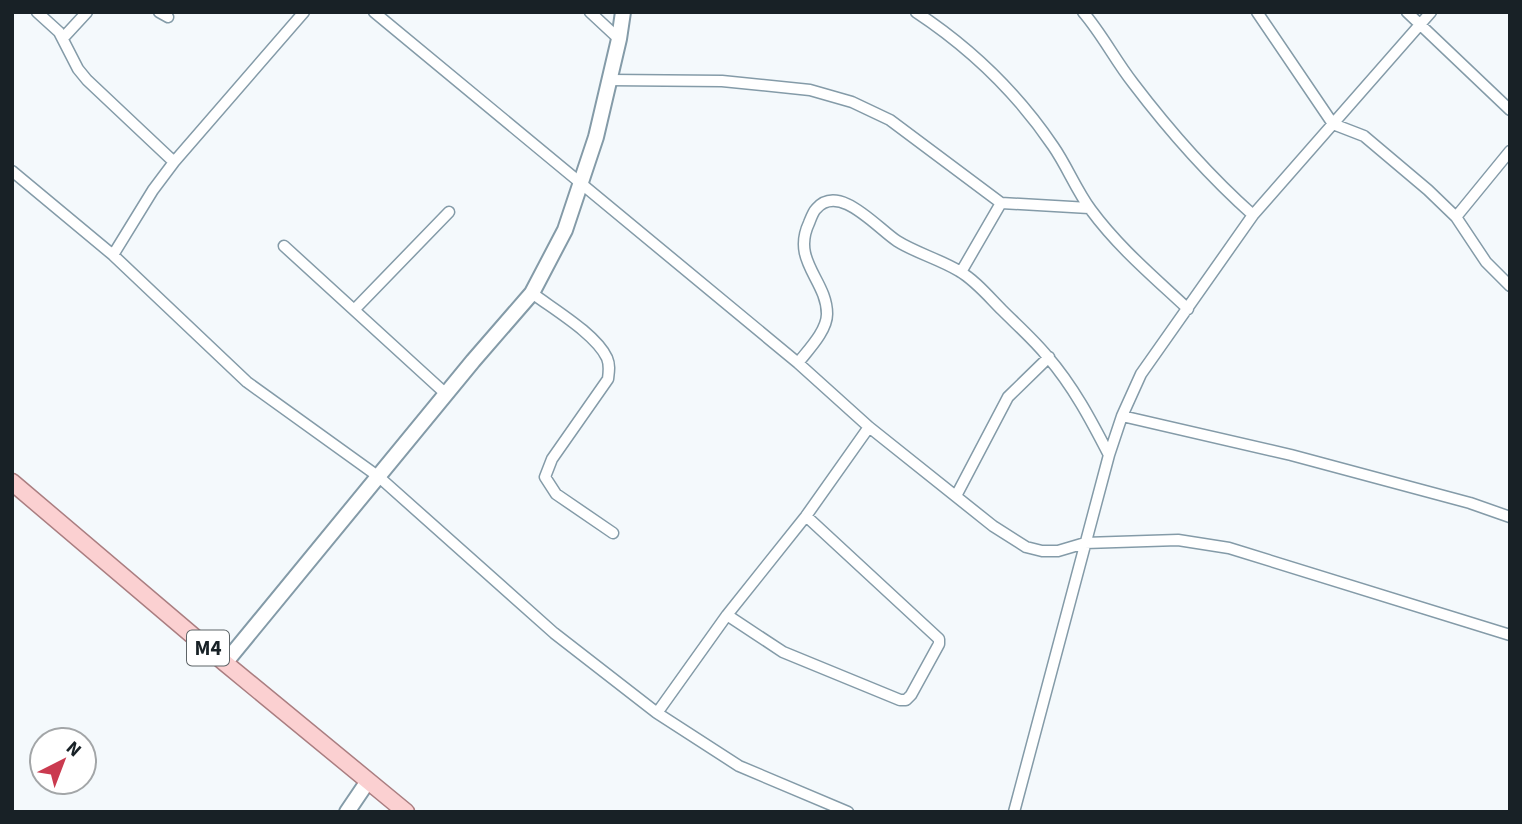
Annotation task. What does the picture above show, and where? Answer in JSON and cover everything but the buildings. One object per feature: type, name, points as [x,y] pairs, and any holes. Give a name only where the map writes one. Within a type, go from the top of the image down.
[{"type":"main road","name":"M4","points":[[12,482],[406,812]]},
{"type":"street","points":[[37,12],[63,38],[78,69],[174,162]]},
{"type":"street","points":[[63,38],[87,12]]},
{"type":"street","points":[[113,255],[153,190],[174,162],[304,12]]},
{"type":"street","points":[[373,12],[581,183],[671,261],[798,363],[869,427],[993,526],[1026,547],[1058,551],[1085,543],[1178,540],[1229,548],[1510,635]]},
{"type":"street","points":[[590,12],[619,39]]},
{"type":"street","points":[[225,663],[532,293],[565,230],[596,137],[623,12]]},
{"type":"street","points":[[916,12],[997,77],[1053,146],[1089,208],[1122,248],[1188,309]]},
{"type":"street","points":[[1083,12],[1132,82],[1184,148],[1253,215]]},
{"type":"street","points":[[1257,12],[1333,124],[1352,130],[1371,141],[1456,217],[1486,262],[1510,286]]},
{"type":"street","points":[[1407,12],[1510,110]]},
{"type":"street","points":[[1014,812],[1109,455],[1122,416],[1141,374],[1253,215],[1431,12]]},
{"type":"street","points":[[609,79],[757,83],[810,90],[852,102],[890,120],[1001,203],[1089,208]]},
{"type":"street","points":[[1456,217],[1510,151]]},
{"type":"street","points":[[12,171],[113,255],[247,382],[379,477],[554,633],[657,713],[739,766],[848,812]]},
{"type":"street","points":[[798,363],[821,331],[827,315],[824,299],[805,256],[806,229],[816,209],[824,202],[834,199],[847,203],[897,240],[961,272],[1049,357],[1082,403],[1109,455]]},
{"type":"street","points":[[961,272],[1001,203]]},
{"type":"street","points":[[355,309],[449,212]]},
{"type":"street","points":[[284,246],[446,394]]},
{"type":"street","points":[[532,293],[592,339],[606,356],[610,366],[608,379],[552,458],[545,477],[556,494],[613,533]]},
{"type":"street","points":[[956,496],[1008,397],[1049,357]]},
{"type":"street","points":[[1122,416],[1291,455],[1470,503],[1510,517]]},
{"type":"street","points":[[657,713],[727,615],[806,516],[869,427]]},
{"type":"street","points":[[727,615],[783,652],[900,700],[906,700],[911,695],[939,644],[939,639],[806,516]]},
{"type":"street","points":[[347,812],[368,781]]}]
